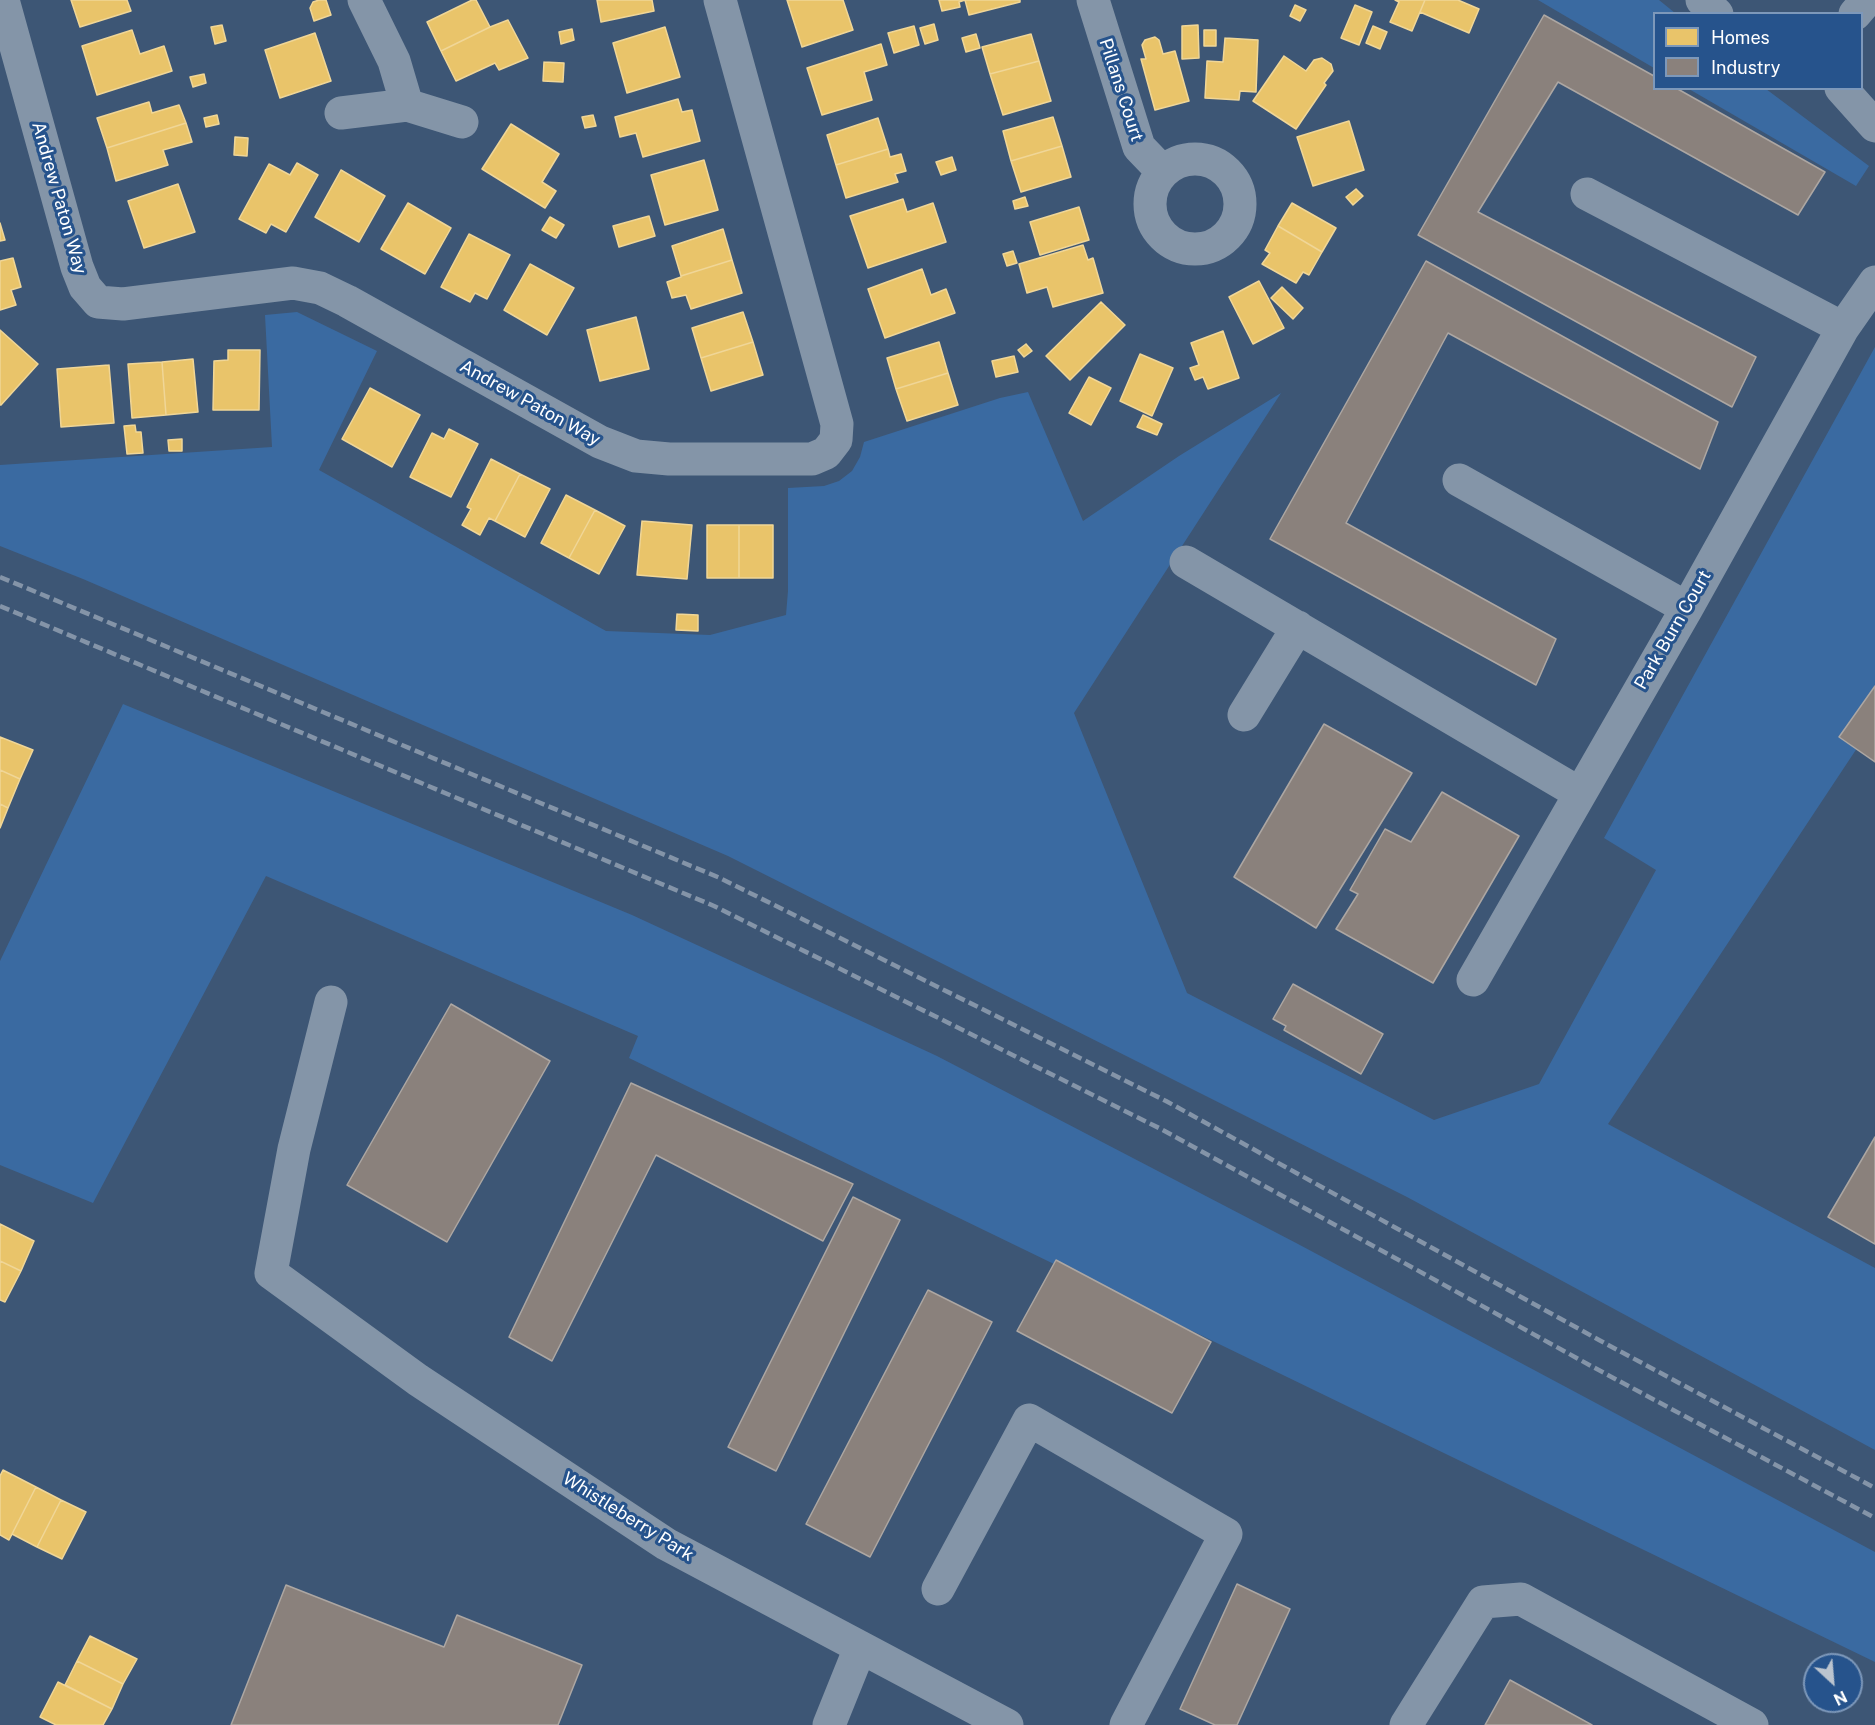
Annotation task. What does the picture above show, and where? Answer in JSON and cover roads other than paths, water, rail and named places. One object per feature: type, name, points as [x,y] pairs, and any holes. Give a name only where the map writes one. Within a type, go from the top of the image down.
[{"type":"street","name":"Andrew Paton Way","points":[[3,0],[77,267],[85,287],[98,302],[123,304],[293,283],[320,288],[357,306],[600,442],[636,456],[669,459],[812,459],[825,453],[836,440],[837,424],[720,0]]},
{"type":"street","points":[[364,0],[394,61],[407,105]]},
{"type":"street","name":"Pillans Court","points":[[1093,0],[1139,147],[1163,172]]},
{"type":"street","points":[[1702,0],[1715,12]]},
{"type":"street","points":[[1858,12],[1868,0]]},
{"type":"street","points":[[1843,90],[1875,126]]},
{"type":"street","points":[[340,113],[407,105],[462,122]]},
{"type":"street","points":[[1587,194],[1843,328]]},
{"type":"street","name":"Park Burn Court","points":[[1473,980],[1687,608],[1843,328],[1875,282]]},
{"type":"street","points":[[1459,480],[1687,608]]},
{"type":"street","points":[[1186,562],[1579,793]]},
{"type":"street","points":[[1244,715],[1298,627]]},
{"type":"street","name":"Whistleberry Park","points":[[331,1002],[294,1149],[271,1273],[418,1380],[666,1544],[1006,1725]]},
{"type":"street","points":[[938,1589],[1029,1420],[1226,1534],[1126,1725]]},
{"type":"street","points":[[1406,1725],[1483,1602],[1521,1599],[1752,1725]]},
{"type":"street","points":[[829,1725],[860,1648]]},
{"type":"railway","points":[[0,577],[720,878],[1166,1101],[1599,1340],[1875,1488]]},
{"type":"railway","points":[[0,606],[714,906],[1161,1129],[1593,1367],[1875,1518]]}]
